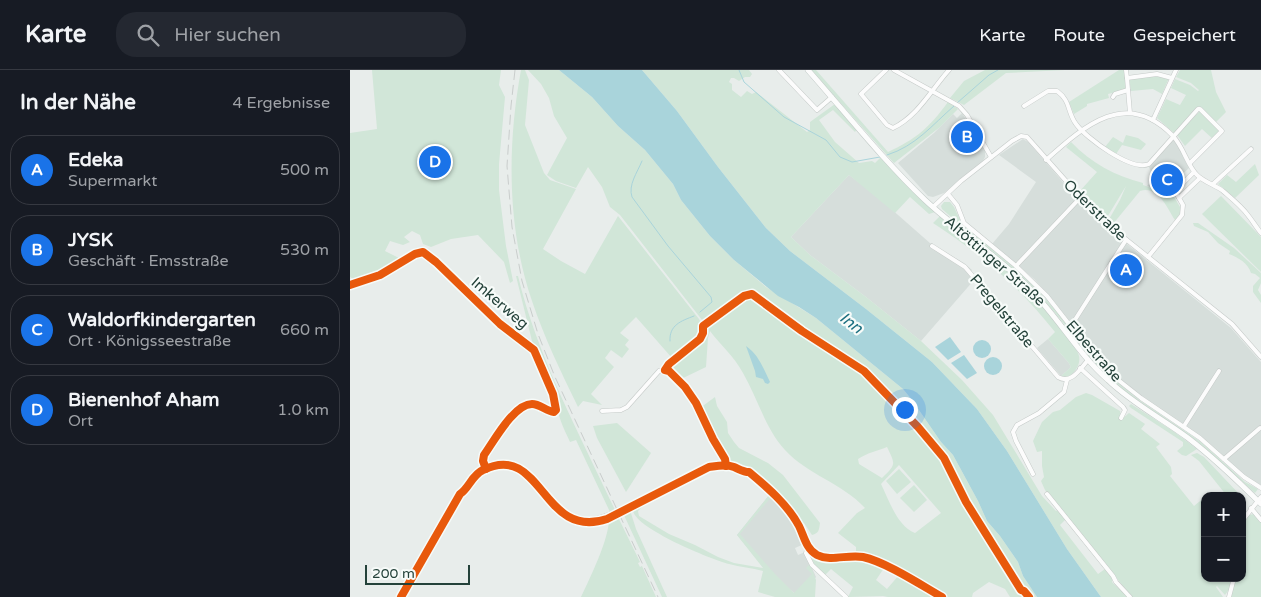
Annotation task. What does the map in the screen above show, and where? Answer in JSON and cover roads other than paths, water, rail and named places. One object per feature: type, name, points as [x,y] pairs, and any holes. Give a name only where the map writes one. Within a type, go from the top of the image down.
[{"type":"main road","name":"Altöttinger Straße","points":[[808,70],[900,174],[933,207],[1024,282],[1050,310],[1088,360],[1105,378],[1127,397],[1186,437],[1260,500]]},
{"type":"street","points":[[779,70],[817,110],[832,97]]},
{"type":"street","points":[[886,70],[861,94],[890,127],[894,127],[906,119],[926,100],[949,70]]},
{"type":"street","points":[[894,70],[956,104],[967,115],[991,157],[933,207]]},
{"type":"street","points":[[1126,70],[1130,113]]},
{"type":"street","points":[[1153,120],[1176,70]]},
{"type":"street","points":[[1127,78],[1157,74],[1172,78]]},
{"type":"street","points":[[1024,106],[1048,91],[1054,90],[1068,102],[1074,122],[1097,144],[1120,159],[1144,166],[1149,164],[1198,109],[1201,110],[1222,131],[1190,163]]},
{"type":"street","points":[[1112,97],[1115,94],[1128,90]]},
{"type":"street","points":[[1046,160],[1081,130],[1097,121],[1111,116],[1130,113],[1142,115],[1153,120],[1174,137],[1194,172],[1200,178],[1213,184],[1241,207],[1261,233]]},
{"type":"street","name":"Oderstraße","points":[[991,157],[1021,136],[1030,140],[1098,216],[1232,324],[1261,357]]},
{"type":"street","points":[[1213,184],[1251,150]]},
{"type":"street","points":[[1148,257],[1182,215],[1182,205],[1176,190],[1194,172]]},
{"type":"street","points":[[1179,198],[1200,178]]},
{"type":"street","name":"Elbestraße","points":[[948,194],[959,209],[964,223],[1016,266],[1047,296],[1094,356],[1122,383],[1184,426],[1244,477],[1261,488]]},
{"type":"street","points":[[1016,266],[1080,198]]},
{"type":"street","points":[[1071,326],[1078,318],[1126,240]]},
{"type":"street","name":"Pregelstraße","points":[[932,246],[965,267],[1054,372],[1060,378],[1067,380]]},
{"type":"street","name":"Imkerweg","points":[[392,268],[419,252],[428,255],[495,320],[531,347],[537,356],[553,394],[556,410],[552,412],[536,405],[525,405],[518,410],[484,455],[485,467]]},
{"type":"street","points":[[1033,474],[1016,441],[1014,432],[1017,426],[1040,413],[1064,392],[1067,380],[1073,377],[1088,360]]},
{"type":"street","points":[[1080,368],[1124,407],[1125,410],[1121,418]]},
{"type":"street","points":[[602,411],[621,410],[627,407],[660,371],[669,372],[685,387],[696,403],[726,464]]},
{"type":"street","points":[[1184,426],[1219,371]]},
{"type":"street","points":[[1224,459],[1260,428]]},
{"type":"street","points":[[401,597],[472,476],[485,467],[502,463],[518,466],[533,477],[563,513],[580,520],[601,518],[705,467],[726,464],[736,466],[749,472],[774,495],[793,516],[808,546],[820,556],[859,556],[874,561],[942,597]]},
{"type":"street","points":[[1047,494],[1130,597]]},
{"type":"street","points":[[1246,515],[1260,500]]},
{"type":"street","points":[[1251,508],[1261,520]]},
{"type":"street","points":[[808,546],[806,553],[814,568],[846,597]]},
{"type":"street","points":[[1229,597],[1233,582]]},
{"type":"water","name":"Inn","points":[[559,70],[642,70],[677,111],[766,228],[790,251],[932,362],[977,409],[1007,451],[1067,549],[1101,597],[1037,597],[1023,576],[1018,562],[987,521],[953,455],[941,442],[903,389],[816,318],[778,296],[734,260],[710,236],[681,200],[673,184],[645,150],[618,126],[592,97]]},
{"type":"water","points":[[950,337],[961,352],[948,360],[935,347]]},
{"type":"water","points":[[982,340],[988,343],[991,349],[988,355],[982,358],[976,355],[973,349],[976,343]]},
{"type":"water","points":[[746,346],[760,362],[770,382],[768,384],[763,379],[756,377]]},
{"type":"water","points":[[964,355],[977,373],[967,379],[951,363]]},
{"type":"water","points":[[989,357],[997,357],[1002,362],[1000,373],[989,375],[984,370],[984,362]]},
{"type":"waterway","points":[[739,70],[744,82],[784,117],[826,140],[840,157],[852,162],[880,157]]},
{"type":"waterway","points":[[957,103],[989,75],[998,70]]},
{"type":"waterway","points":[[887,155],[915,141],[954,106]]},
{"type":"waterway","points":[[642,161],[632,184],[632,197],[668,246],[711,297],[712,302],[700,312]]},
{"type":"waterway","points":[[670,341],[674,327],[694,316]]},
{"type":"railway","points":[[515,70],[507,166],[512,227],[522,281],[538,334],[555,377],[658,597]]},
{"type":"place","name":"JYSK","points":[[967,137]]},
{"type":"place","name":"Bienenhof Aham","points":[[435,162]]},
{"type":"place","name":"Waldorfkindergarten","points":[[1167,180]]},
{"type":"place","name":"Edeka","points":[[1126,270]]}]
